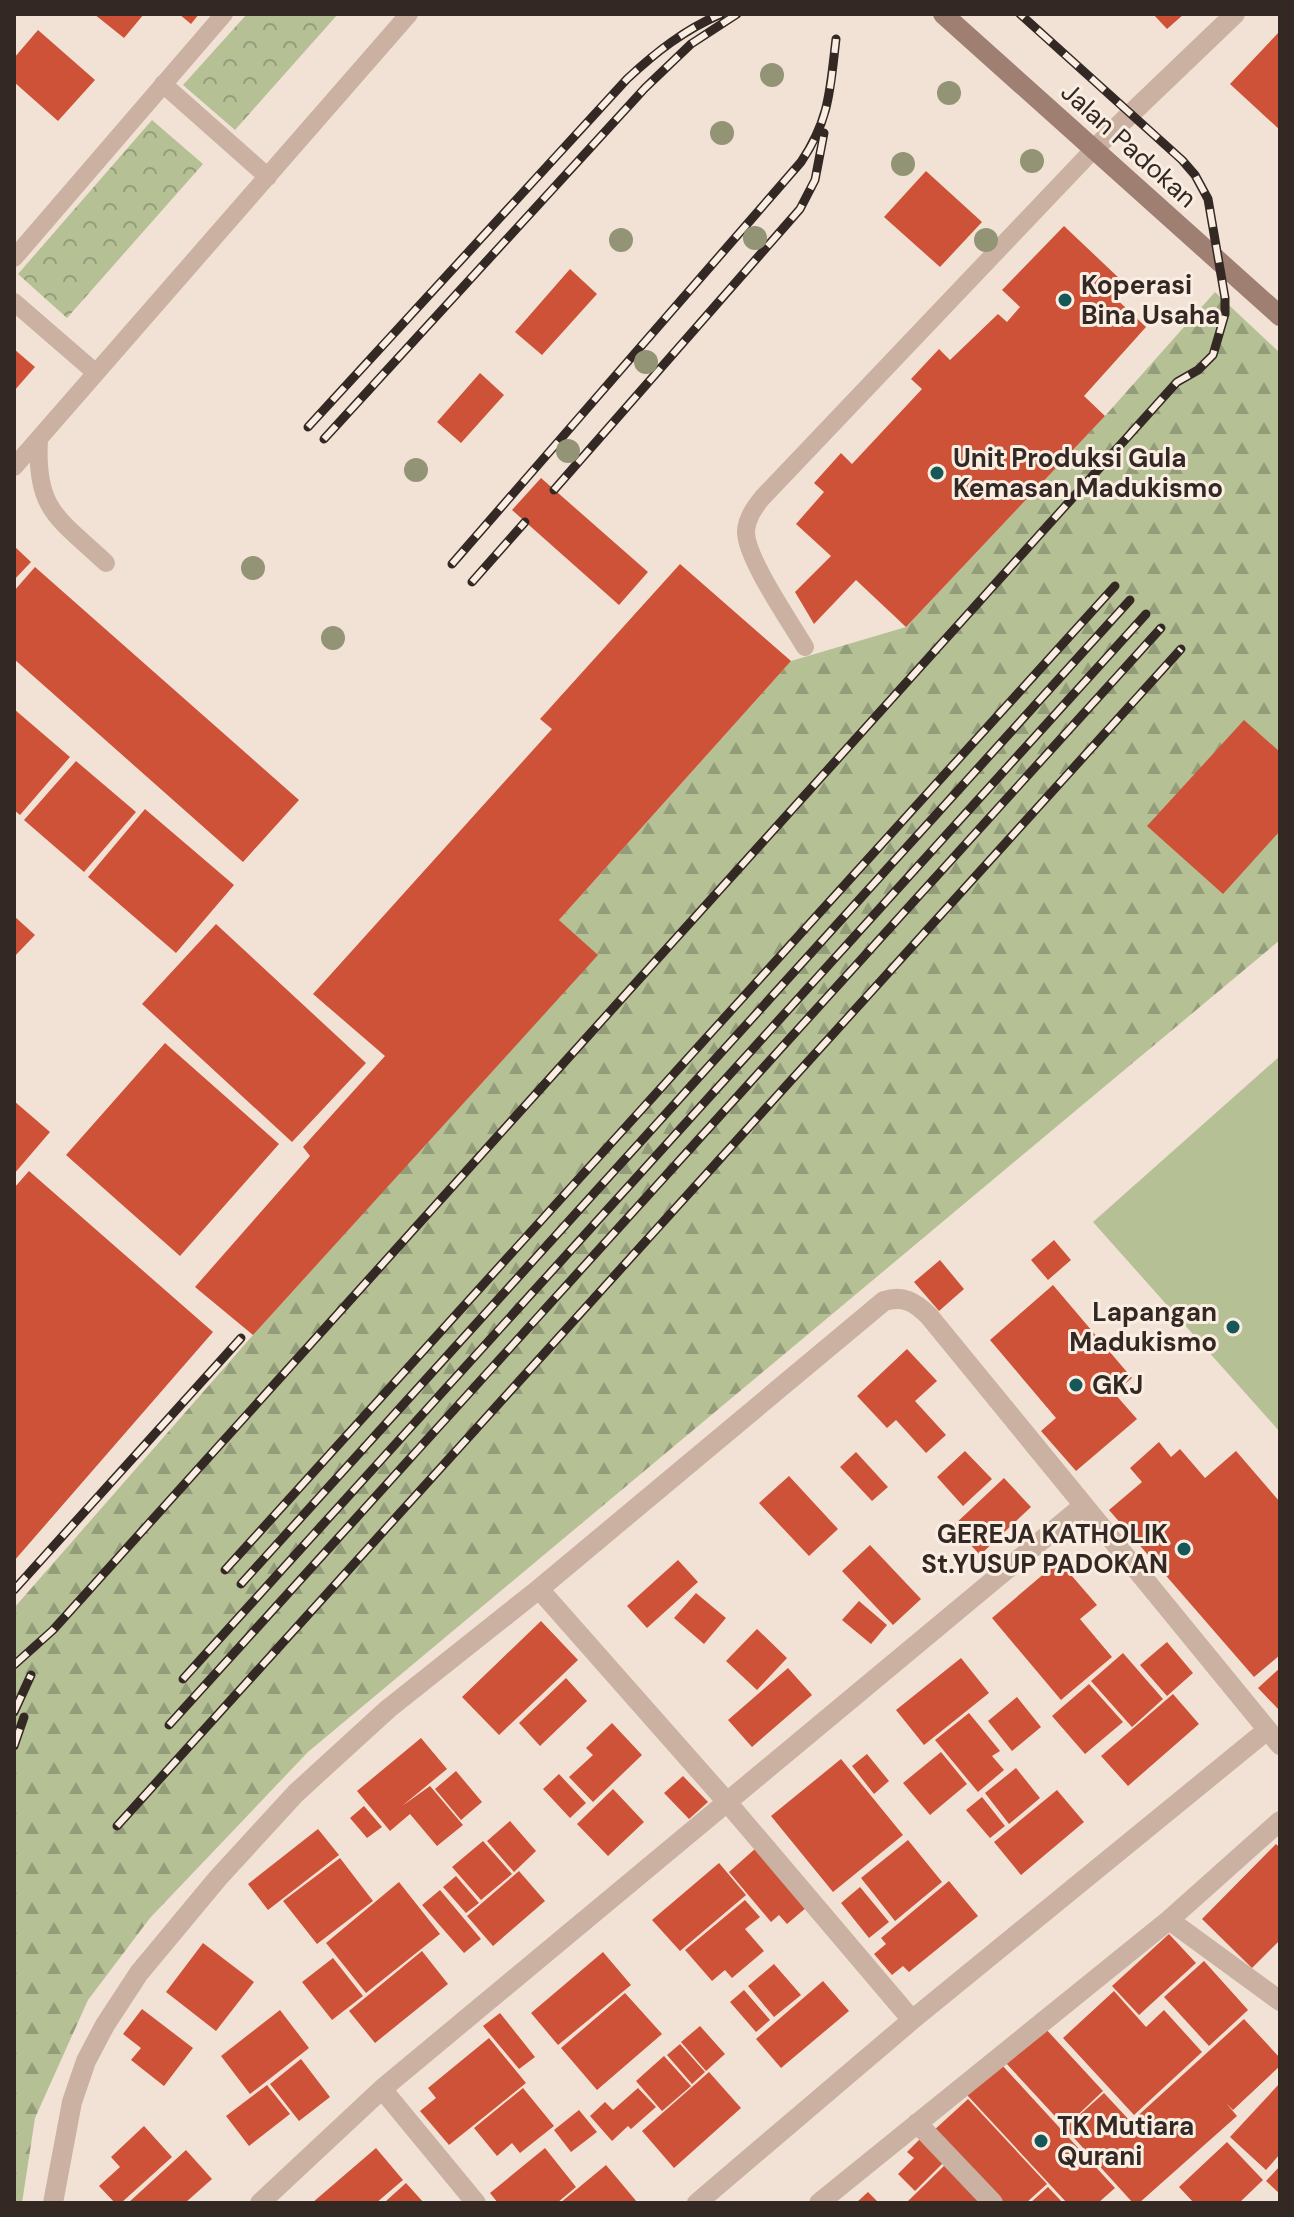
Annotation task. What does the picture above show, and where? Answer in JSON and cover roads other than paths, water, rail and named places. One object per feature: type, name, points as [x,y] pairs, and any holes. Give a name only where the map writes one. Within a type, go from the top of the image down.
[{"type":"street","name":"Jalan Padokan","points":[[943,14],[1280,316]]},
{"type":"street","points":[[1094,149],[1235,14]]},
{"type":"street","points":[[53,2203],[72,2102],[86,2061],[105,2025],[139,1973],[218,1878],[296,1793],[388,1709],[539,1589],[884,1301],[895,1298],[908,1300],[929,1316],[1273,1738],[912,2020],[697,2203]]},
{"type":"street","points":[[260,2203],[382,2089],[1083,1506]]},
{"type":"street","points":[[539,1589],[727,1802],[912,2020]]},
{"type":"street","points":[[819,2203],[1169,1920],[1280,1821]]},
{"type":"street","points":[[1169,1920],[1280,2001]]},
{"type":"street","points":[[382,2089],[476,2203]]},
{"type":"street","points":[[917,2123],[993,2203]]},
{"type":"lane","points":[[14,258],[224,14]]},
{"type":"lane","points":[[14,467],[409,14]]},
{"type":"lane","points":[[163,84],[268,177]]},
{"type":"lane","points":[[805,647],[749,551],[746,532],[750,514],[1094,149]]},
{"type":"lane","points":[[14,302],[96,373]]},
{"type":"lane","points":[[39,439],[37,466],[46,502],[58,519],[106,563]]},
{"type":"railway","points":[[308,427],[627,79],[671,42],[721,14]]},
{"type":"railway","points":[[324,439],[645,88],[691,44],[737,14]]},
{"type":"railway","points":[[14,1665],[53,1630],[1177,382],[1198,370],[1213,355],[1225,314],[1225,298],[1208,199],[1195,175],[1020,14]]},
{"type":"railway","points":[[452,564],[801,162],[823,117],[836,39]]},
{"type":"railway","points":[[554,490],[800,209],[815,180],[824,133]]},
{"type":"railway","points":[[472,582],[525,522]]},
{"type":"railway","points":[[225,1570],[1115,586]]},
{"type":"railway","points":[[241,1584],[1130,600]]},
{"type":"railway","points":[[183,1679],[1146,614]]},
{"type":"railway","points":[[169,1725],[1161,628]]},
{"type":"railway","points":[[117,1826],[1181,649]]},
{"type":"railway","points":[[14,1590],[241,1338]]},
{"type":"railway","points":[[14,1712],[31,1675]]},
{"type":"railway","points":[[14,1746],[24,1717]]},
{"type":"place","name":"Koperasi Bina Usaha","points":[[1065,300]]},
{"type":"place","name":"Unit Produksi Gula Kemasan Madukismo","points":[[937,473]]},
{"type":"place","name":"Lapangan Madukismo","points":[[1233,1327]]},
{"type":"place","name":"GKJ","points":[[1076,1385]]},
{"type":"place","name":"GEREJA KATHOLIK St.YUSUP PADOKAN","points":[[1184,1549]]},
{"type":"place","name":"TK Mutiara Qurani","points":[[1041,2141]]}]
